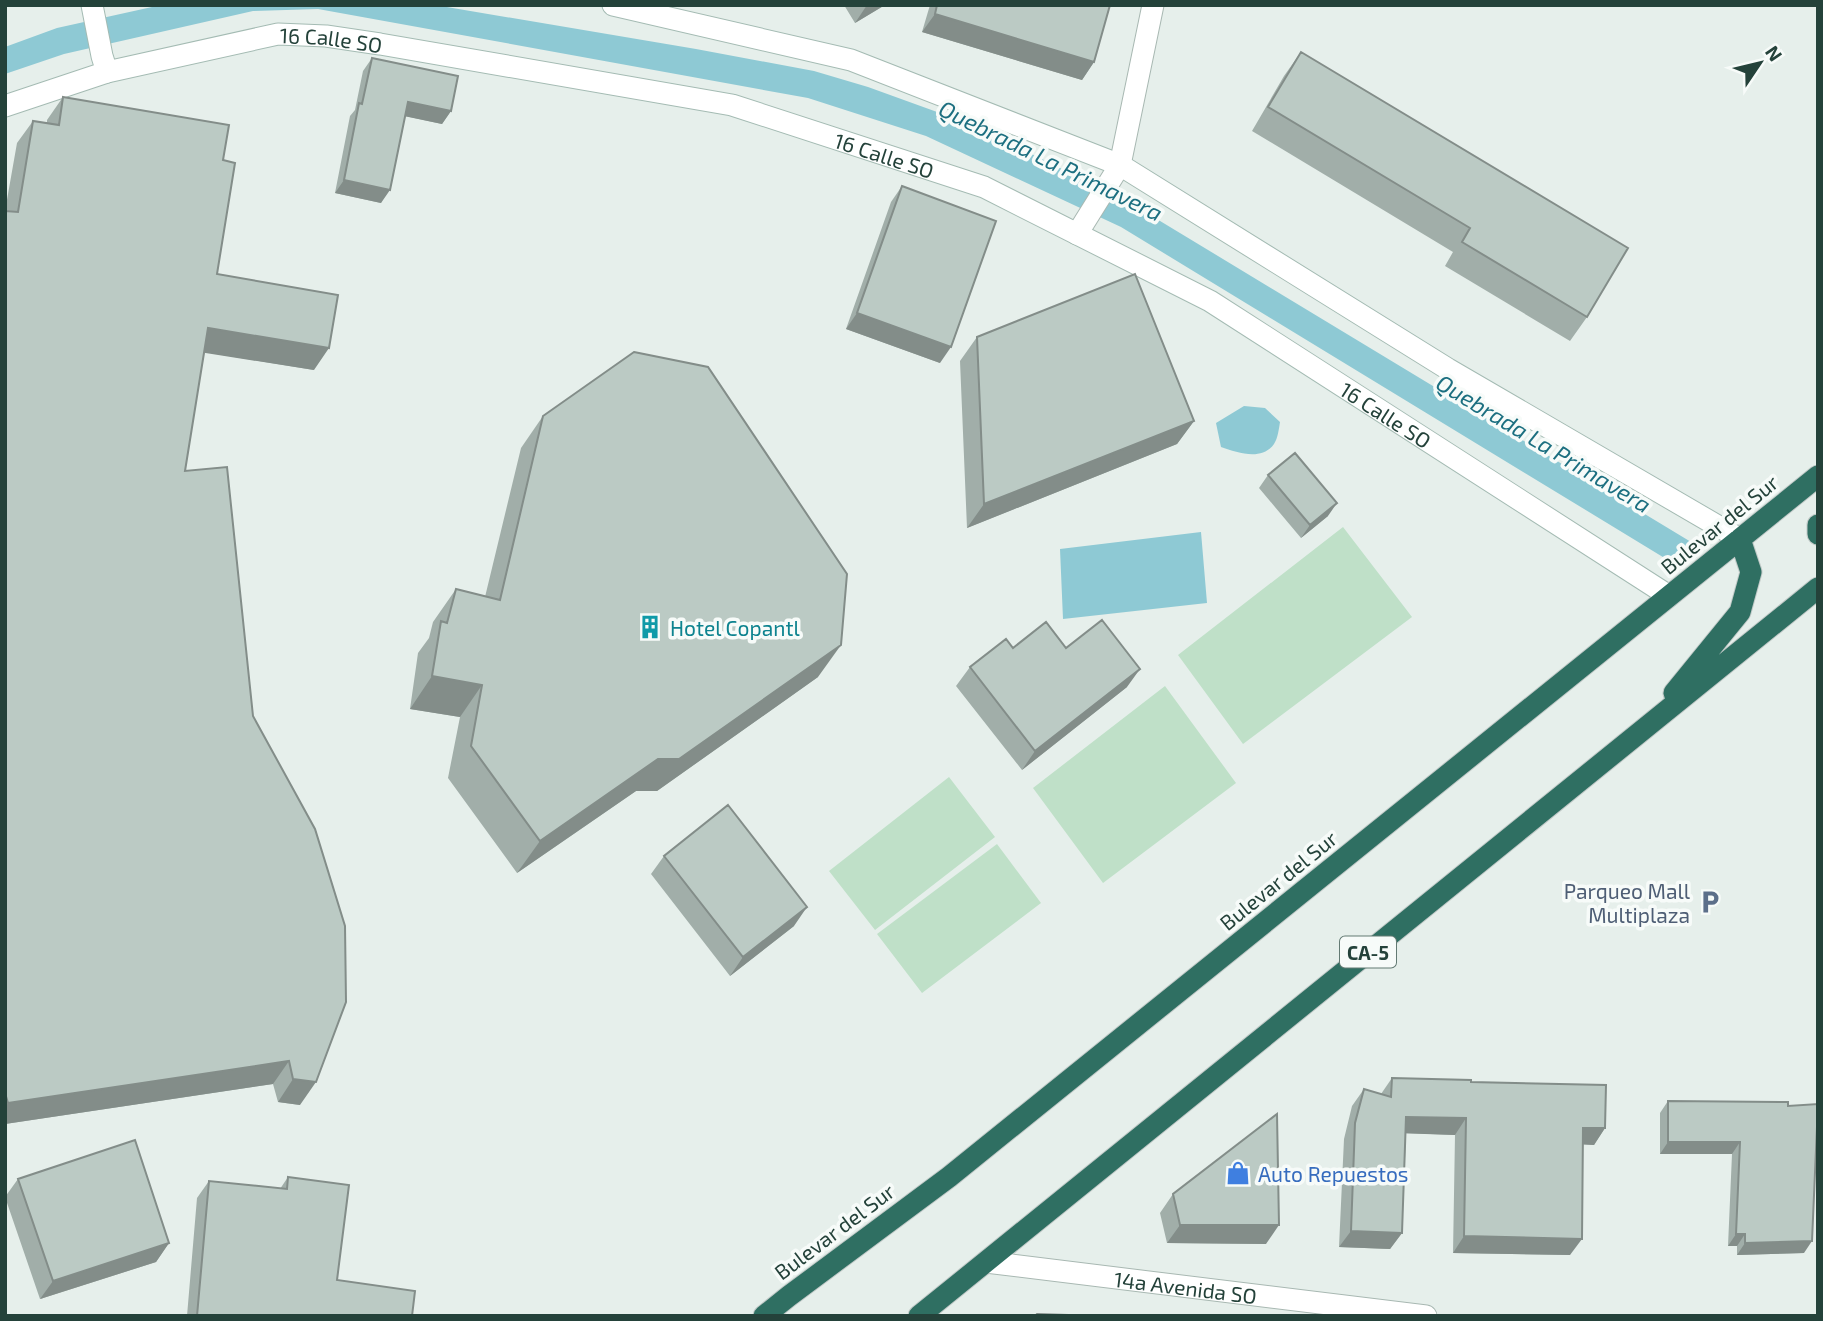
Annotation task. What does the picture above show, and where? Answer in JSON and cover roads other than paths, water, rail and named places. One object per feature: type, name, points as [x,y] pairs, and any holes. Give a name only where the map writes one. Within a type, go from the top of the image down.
[{"type":"highway","name":"Bulevar del Sur","points":[[764,1316],[949,1177],[1818,476]]},
{"type":"highway","points":[[1818,525],[1818,534]]},
{"type":"highway","points":[[1646,727],[1740,612],[1751,572],[1740,539]]},
{"type":"highway","name":"CA-5","points":[[919,1316],[1818,588]]},
{"type":"street","points":[[92,5],[104,64]]},
{"type":"street","points":[[613,5],[851,60],[1118,169],[1448,369],[1740,539]]},
{"type":"street","points":[[1079,231],[1118,169],[1153,5]]},
{"type":"street","name":"16 Calle SO","points":[[5,106],[104,64],[278,34],[380,44],[732,105],[984,187],[1079,231],[1210,301],[1669,596]]},
{"type":"street","name":"14a Avenida SO","points":[[986,1262],[1426,1316]]},
{"type":"water","points":[[161,5],[435,5],[814,71],[868,87],[973,125],[1127,201],[1696,545],[1676,565],[1121,227],[926,136],[808,98],[318,9],[253,11],[64,54],[5,74],[5,47],[57,28]]},
{"type":"water","points":[[1244,406],[1265,408],[1280,422],[1275,442],[1263,452],[1249,454],[1221,447],[1216,423]]},
{"type":"water","points":[[1201,532],[1207,603],[1063,619],[1060,549]]},
{"type":"place","name":"Hotel Copantl","points":[[650,627]]},
{"type":"place","name":"Parqueo Mall Multiplaza","points":[[1710,902]]},
{"type":"place","name":"Auto Repuestos","points":[[1238,1173]]},
{"type":"water label","name":"Quebrada La Primavera","points":[[1051,160]]},
{"type":"water label","name":"Quebrada La Primavera","points":[[1544,443]]}]
